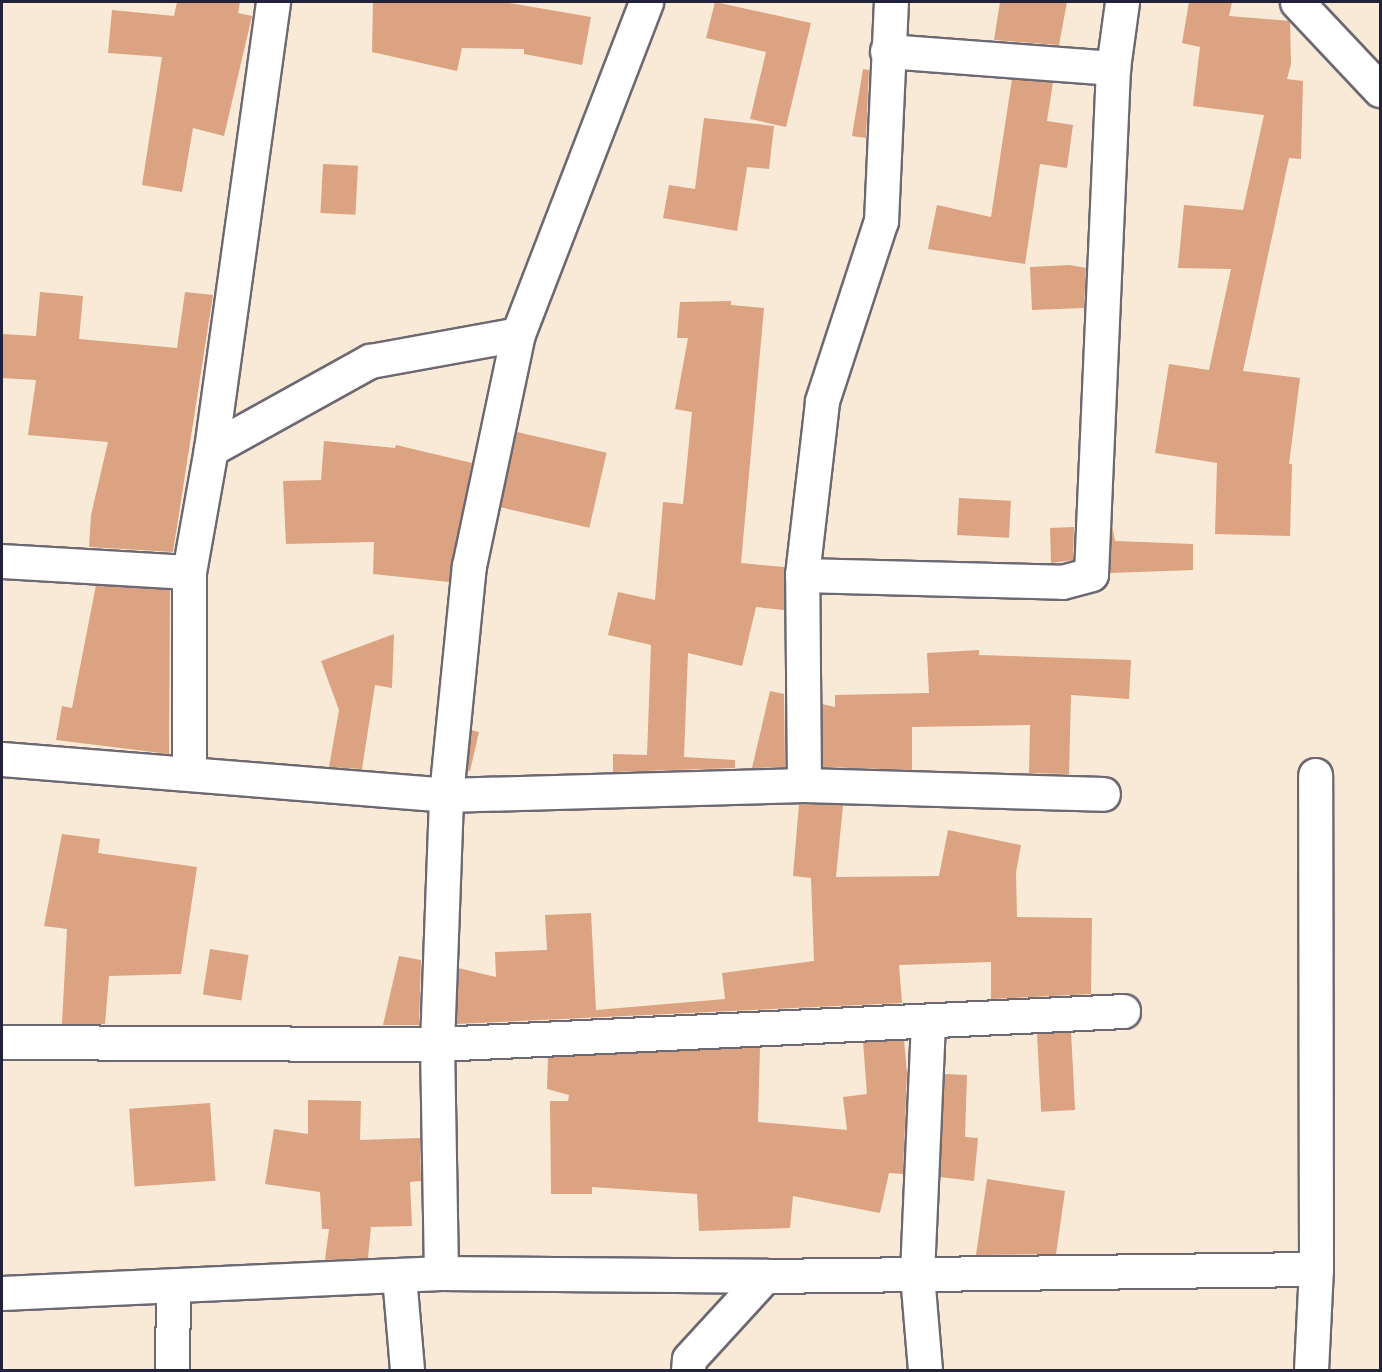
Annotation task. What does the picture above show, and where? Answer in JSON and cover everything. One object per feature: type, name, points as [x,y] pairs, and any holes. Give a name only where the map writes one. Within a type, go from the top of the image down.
[{"type":"street","points":[[189,773],[189,572],[212,449],[273,2]]},
{"type":"street","points":[[441,1273],[437,1044],[446,795],[469,566],[518,334],[646,2]]},
{"type":"street","points":[[804,785],[802,575],[822,401],[881,221],[891,2]]},
{"type":"street","points":[[802,575],[1062,582],[1091,574],[1113,68],[1122,2]]},
{"type":"street","points":[[1297,2],[1380,90]]},
{"type":"street","points":[[887,51],[1113,68]]},
{"type":"street","points":[[212,449],[370,361],[518,334]]},
{"type":"street","points":[[2,561],[189,572]]},
{"type":"street","points":[[2,759],[446,795],[804,785],[1103,794]]},
{"type":"street","points":[[1311,1371],[1316,1269],[1315,776]]},
{"type":"street","points":[[2,1042],[437,1044],[1123,1011]]},
{"type":"street","points":[[925,1371],[917,1274],[928,1022]]},
{"type":"street","points":[[2,1293],[173,1288],[441,1273],[765,1276],[1316,1269]]},
{"type":"street","points":[[399,1276],[406,1371]]},
{"type":"street","points":[[688,1371],[690,1359],[765,1276]]},
{"type":"street","points":[[172,1371],[173,1288]]},
{"type":"building","points":[[177,2],[240,2],[238,13],[252,16],[224,136],[193,128],[182,192],[142,185],[162,57],[108,53],[112,10],[174,16]]},
{"type":"building","points":[[373,2],[504,2],[591,17],[582,65],[524,54],[524,49],[462,48],[457,71],[372,52]]},
{"type":"building","points":[[715,2],[811,23],[786,127],[750,119],[766,52],[706,38]]},
{"type":"building","points":[[1000,2],[1067,2],[1059,45],[994,40]]},
{"type":"building","points":[[1189,2],[1232,2],[1229,16],[1290,21],[1291,64],[1287,79],[1303,81],[1301,159],[1289,158],[1243,371],[1300,378],[1289,464],[1292,464],[1290,536],[1215,534],[1217,463],[1155,453],[1169,364],[1209,370],[1231,269],[1178,268],[1184,205],[1243,210],[1264,115],[1193,106],[1200,47],[1182,43]]},
{"type":"building","points":[[863,69],[869,70],[866,138],[852,136]]},
{"type":"building","points":[[1012,79],[1053,82],[1047,121],[1073,125],[1067,168],[1040,164],[1025,264],[928,249],[937,205],[991,217]]},
{"type":"building","points":[[704,118],[774,126],[769,169],[747,167],[737,231],[663,218],[669,185],[695,189]]},
{"type":"building","points":[[323,164],[358,166],[355,215],[320,213]]},
{"type":"building","points":[[1070,265],[1086,268],[1084,308],[1032,310],[1030,267]]},
{"type":"building","points":[[40,292],[83,296],[79,339],[177,348],[185,292],[213,295],[173,552],[89,547],[91,515],[108,442],[28,435],[36,380],[2,378],[2,334],[36,336]]},
{"type":"building","points":[[731,301],[731,305],[764,308],[741,563],[784,567],[784,610],[756,607],[742,666],[688,653],[684,757],[735,760],[735,768],[613,772],[613,754],[647,755],[651,645],[608,635],[618,592],[655,600],[663,502],[683,504],[692,412],[675,409],[688,338],[677,338],[680,302]]},
{"type":"building","points":[[517,432],[607,453],[589,528],[500,507]]},
{"type":"building","points":[[324,441],[395,448],[396,445],[472,463],[449,582],[373,574],[374,542],[286,544],[283,481],[321,480]]},
{"type":"building","points":[[959,498],[1011,501],[1009,538],[957,535]]},
{"type":"building","points":[[1112,525],[1115,541],[1193,544],[1193,570],[1110,573]]},
{"type":"building","points":[[1074,527],[1073,560],[1051,563],[1050,528]]},
{"type":"building","points":[[96,585],[170,590],[169,754],[56,740],[62,706],[72,708]]},
{"type":"building","points":[[394,634],[392,688],[375,685],[362,769],[329,767],[339,710],[321,661]]},
{"type":"building","points":[[979,650],[979,655],[1131,660],[1129,699],[1071,695],[1069,774],[1029,773],[1030,725],[912,727],[912,770],[823,767],[822,704],[835,707],[835,695],[929,693],[927,653]]},
{"type":"building","points":[[770,691],[784,694],[785,767],[752,768]]},
{"type":"building","points":[[471,730],[479,732],[470,771],[467,770]]},
{"type":"building","points":[[799,804],[843,805],[836,877],[939,876],[948,830],[1021,845],[1016,872],[1017,917],[1092,918],[1091,994],[991,999],[991,962],[899,965],[902,1003],[456,1024],[458,968],[496,977],[495,952],[547,950],[545,915],[591,913],[596,1010],[725,999],[722,973],[814,961],[811,878],[793,876]]},
{"type":"building","points":[[62,834],[100,839],[98,853],[197,867],[181,974],[109,976],[105,1024],[62,1024],[67,929],[44,926]]},
{"type":"building","points":[[210,949],[249,955],[241,1001],[203,994]]},
{"type":"building","points":[[399,956],[421,960],[419,1025],[383,1025]]},
{"type":"building","points":[[1071,1032],[1075,1110],[1041,1112],[1037,1034]]},
{"type":"building","points":[[904,1040],[907,1073],[903,1174],[889,1173],[880,1213],[793,1196],[790,1228],[699,1231],[697,1194],[592,1187],[592,1194],[551,1194],[550,1101],[568,1101],[569,1095],[547,1089],[548,1057],[760,1047],[758,1122],[847,1130],[843,1097],[867,1094],[863,1042]]},
{"type":"building","points":[[945,1074],[967,1075],[965,1137],[978,1138],[974,1181],[940,1177]]},
{"type":"building","points":[[308,1100],[361,1101],[360,1140],[420,1138],[421,1181],[410,1182],[412,1226],[371,1227],[368,1258],[325,1260],[329,1229],[322,1229],[320,1192],[265,1184],[274,1129],[308,1134]]},
{"type":"building","points":[[210,1103],[215,1181],[135,1186],[129,1109]]},
{"type":"building","points":[[987,1179],[1065,1191],[1056,1254],[976,1255]]}]
